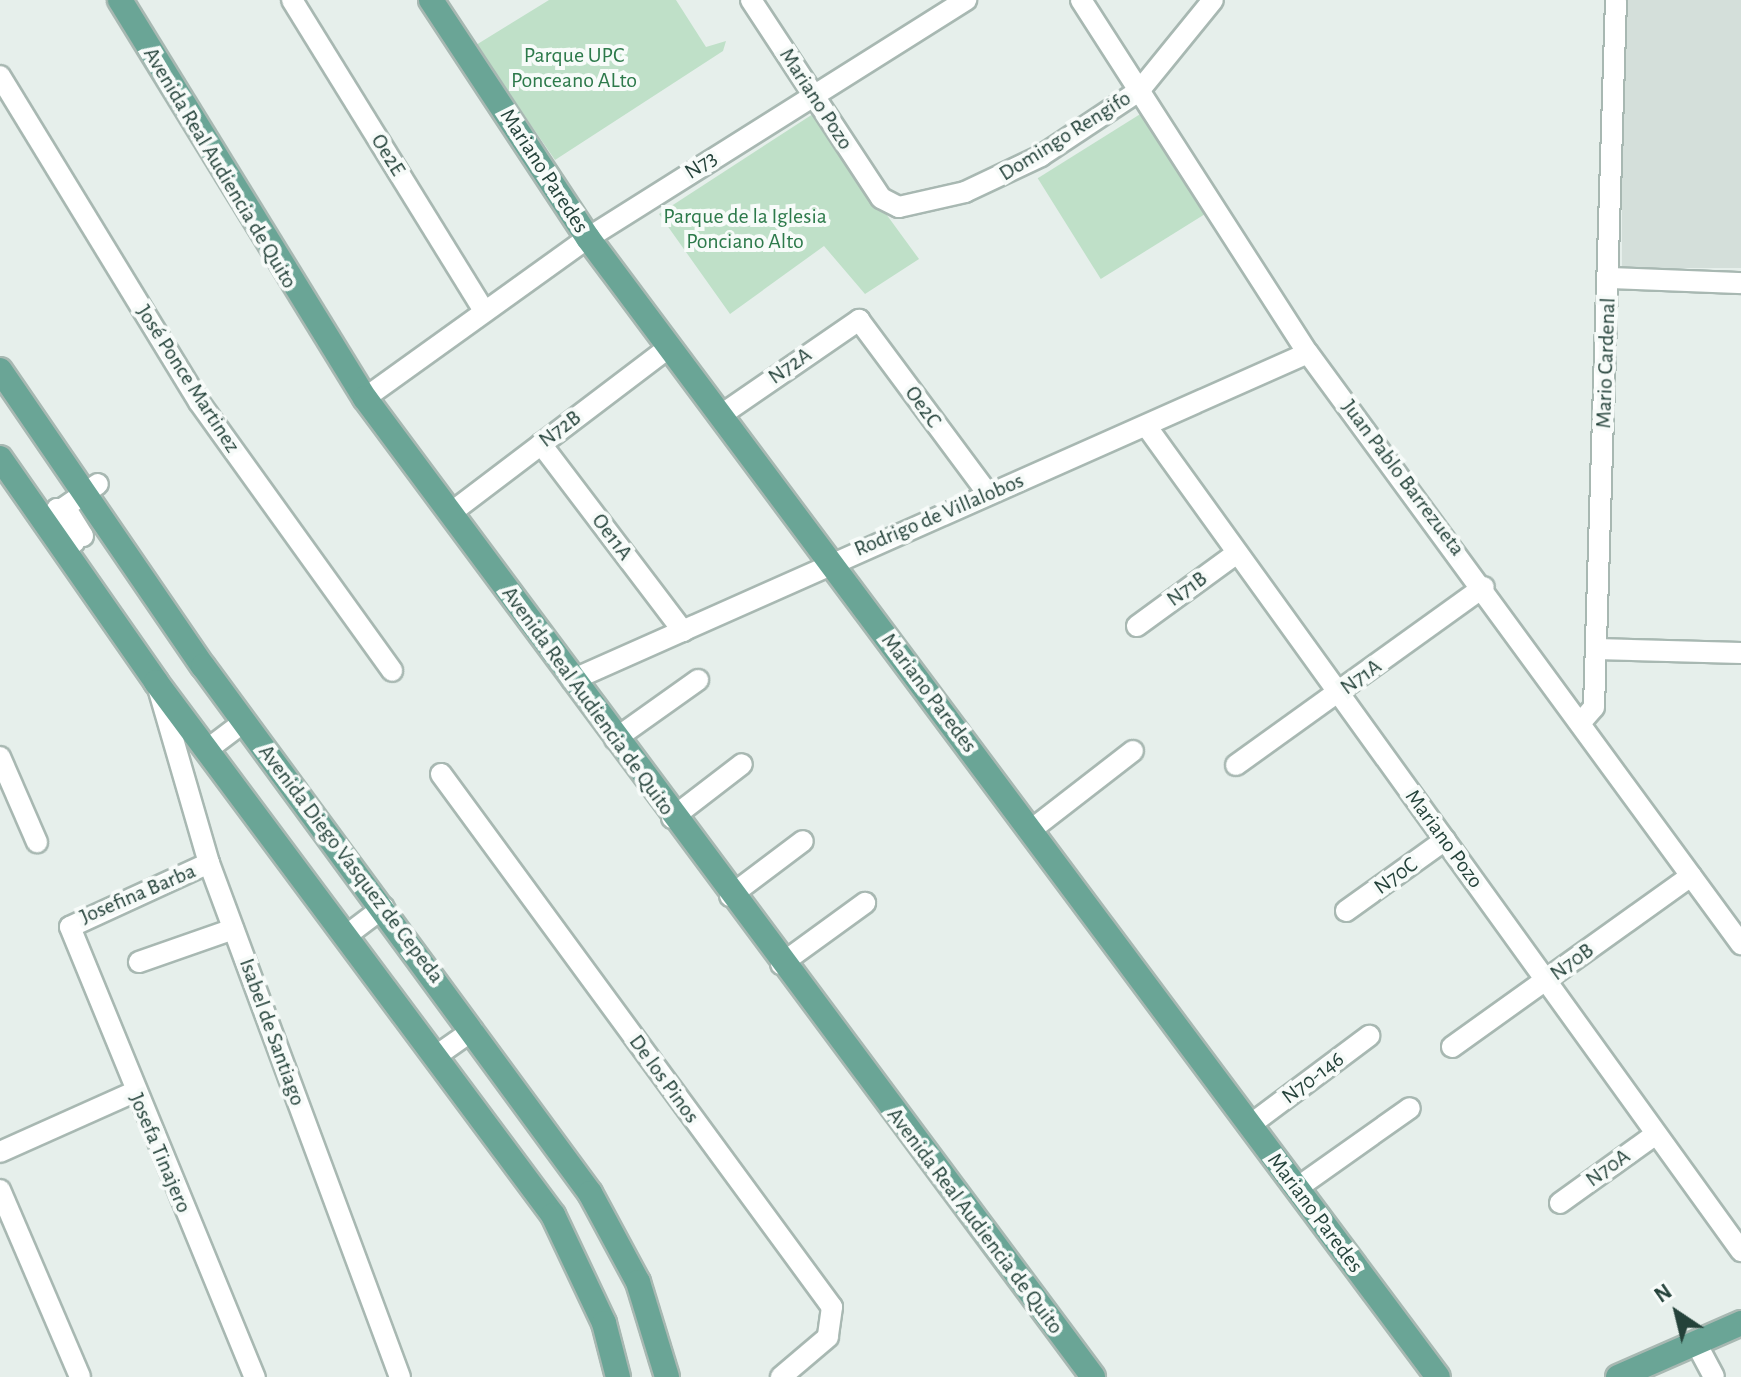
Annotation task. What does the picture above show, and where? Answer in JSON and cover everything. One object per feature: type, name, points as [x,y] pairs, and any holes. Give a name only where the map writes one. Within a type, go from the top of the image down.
[{"type":"main road","name":"Avenida Real Audiencia de Quito","points":[[120,0],[365,398],[452,512],[730,896],[1093,1377]]},
{"type":"main road","name":"Mariano Paredes","points":[[431,0],[588,238],[1253,1123],[1297,1188],[1438,1377]]},
{"type":"main road","name":"Avenida Diego Vasquez de Cepeda","points":[[0,370],[90,490],[245,721],[384,907],[590,1193],[638,1282],[667,1377]]},
{"type":"main road","name":"Avenida Diego Vasquez de Cepeda","points":[[0,458],[156,682],[553,1215],[604,1323],[618,1377]]},
{"type":"main road","points":[[1618,1377],[1741,1323]]},
{"type":"street","name":"Oe2E","points":[[292,0],[484,311]]},
{"type":"street","name":"Mariano Pozo","points":[[751,0],[881,198]]},
{"type":"street","name":"N73","points":[[365,398],[588,238],[966,0]]},
{"type":"street","name":"Juan Pablo Barrezueta","points":[[1081,0],[1308,353],[1484,587],[1741,944]]},
{"type":"street","name":"Domingo Rengifo","points":[[881,198],[899,207],[924,204],[1009,174],[1139,91],[1213,0]]},
{"type":"street","name":"Mario Cardenal","points":[[1582,721],[1594,707],[1616,0]]},
{"type":"street","name":"José Ponce Martinez","points":[[0,76],[199,402],[392,671]]},
{"type":"street","points":[[1608,278],[1741,283]]},
{"type":"street","name":"N72A","points":[[721,415],[859,320]]},
{"type":"street","name":"Oe2C","points":[[859,320],[988,494]]},
{"type":"street","name":"N72B","points":[[452,512],[669,347]]},
{"type":"street","name":"Rodrigo de Villalobos","points":[[572,680],[831,561],[1147,427],[1308,353]]},
{"type":"street","name":"Mariano Pozo","points":[[1147,427],[1741,1251]]},
{"type":"street","name":"Oe11A","points":[[541,444],[683,631]]},
{"type":"street","points":[[41,517],[47,513],[70,545],[54,512],[79,539],[65,507],[90,490]]},
{"type":"street","name":"N71B","points":[[1137,626],[1237,553]]},
{"type":"street","name":"N71A","points":[[1236,765],[1484,587]]},
{"type":"street","points":[[1596,649],[1741,653]]},
{"type":"street","points":[[615,739],[698,680]]},
{"type":"street","name":"Isabel de Santiago","points":[[156,682],[209,863],[400,1377]]},
{"type":"street","points":[[208,749],[245,721]]},
{"type":"street","points":[[1031,830],[1133,751]]},
{"type":"street","points":[[0,757],[37,842]]},
{"type":"street","points":[[672,818],[742,764]]},
{"type":"street","name":"De los Pinos","points":[[441,774],[832,1307],[828,1337],[781,1377]]},
{"type":"street","name":"N70C","points":[[1346,911],[1445,840]]},
{"type":"street","points":[[730,896],[803,841]]},
{"type":"street","name":"Josefina Barba","points":[[70,927],[209,863]]},
{"type":"street","name":"N70B","points":[[1452,1047],[1691,876]]},
{"type":"street","points":[[781,964],[865,903]]},
{"type":"street","points":[[347,935],[384,907]]},
{"type":"street","name":"Josefa Tinajero","points":[[70,927],[134,1092],[255,1377]]},
{"type":"street","points":[[139,962],[233,929]]},
{"type":"street","points":[[436,1056],[473,1030]]},
{"type":"street","name":"N70-146","points":[[1253,1123],[1369,1036]]},
{"type":"street","points":[[0,1152],[134,1092]]},
{"type":"street","points":[[1297,1188],[1410,1108]]},
{"type":"street","name":"N70A","points":[[1560,1203],[1656,1134]]},
{"type":"street","points":[[0,1190],[80,1377]]},
{"type":"street","points":[[1696,1343],[1714,1377]]},
{"type":"shaded area","points":[[1622,0],[1741,0],[1741,268],[1622,268]]},
{"type":"green space","name":"Parque UPC Ponceano ALto","points":[[549,0],[676,0],[706,47],[726,41],[723,51],[555,160],[476,45]]},
{"type":"green space","points":[[1142,113],[1205,214],[1101,279],[1038,178]]},
{"type":"green space","name":"Parque de la Iglesia Ponciano Alto","points":[[813,114],[919,259],[865,294],[824,246],[730,314],[659,214]]}]
